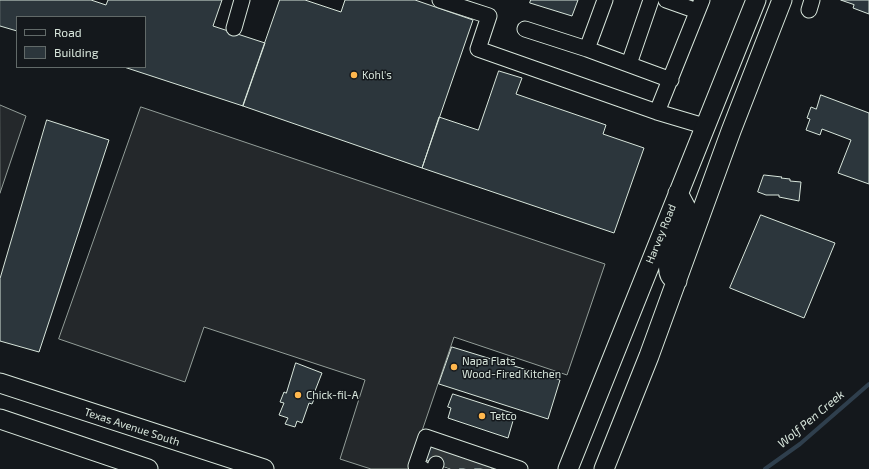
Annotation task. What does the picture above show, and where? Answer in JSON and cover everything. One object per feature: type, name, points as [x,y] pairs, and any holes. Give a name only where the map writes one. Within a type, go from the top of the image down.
[{"type":"main road","name":"Harvey Road","points":[[568,469],[704,126],[756,0]]},
{"type":"main road","points":[[604,469],[677,281],[728,138],[782,0]]},
{"type":"main road","points":[[677,281],[670,275],[669,258],[688,212],[678,193]]},
{"type":"main road","name":"Texas Avenue South","points":[[0,384],[264,469]]},
{"type":"main road","points":[[0,419],[148,469]]},
{"type":"lane","points":[[234,28],[242,0]]},
{"type":"lane","points":[[440,0],[489,16],[478,49],[657,112],[704,126]]},
{"type":"lane","points":[[587,50],[605,0]]},
{"type":"lane","points":[[629,64],[651,0]]},
{"type":"lane","points":[[657,112],[700,6],[666,0]]},
{"type":"lane","points":[[525,29],[629,64],[671,80]]},
{"type":"lane","points":[[431,467],[416,466],[426,436],[442,446],[493,463],[520,469]]},
{"type":"shaded area","points":[[0,105],[26,116],[0,193]]},
{"type":"shaded area","points":[[141,107],[605,264],[567,375],[454,337],[409,469],[371,469],[340,459],[365,380],[204,327],[185,382],[59,339]]},
{"type":"building","points":[[0,0],[91,0],[106,5],[108,0],[222,0],[213,26],[265,43],[243,106],[127,68],[146,68],[146,16],[16,16],[16,31],[0,26]]},
{"type":"building","name":"Kohl's","points":[[280,0],[305,0],[341,12],[345,0],[415,0],[473,20],[422,168],[243,106]]},
{"type":"building","points":[[531,0],[578,0],[572,16],[530,3]]},
{"type":"building","points":[[841,0],[869,0],[869,14],[853,8],[854,5]]},
{"type":"building","points":[[499,71],[522,78],[516,94],[606,125],[603,134],[644,148],[614,233],[422,168],[439,117],[478,130]]},
{"type":"building","points":[[821,95],[869,113],[869,184],[838,173],[851,140],[822,129],[820,135],[806,130],[810,119],[807,118],[811,107],[816,109]]},
{"type":"building","points":[[47,120],[109,140],[39,352],[0,341],[0,279]]},
{"type":"building","points":[[764,175],[782,177],[781,178],[790,179],[790,181],[801,182],[799,201],[779,197],[779,195],[766,195],[758,192]]},
{"type":"building","points":[[761,215],[835,243],[804,318],[730,288]]},
{"type":"building","points":[[452,347],[560,380],[548,419],[439,384]]},
{"type":"building","name":"Chick-fil-A","points":[[296,363],[322,373],[313,396],[315,397],[312,404],[309,403],[302,423],[297,421],[295,427],[285,424],[288,418],[279,415],[284,403],[280,402],[284,392],[286,393]]},
{"type":"building","name":"Tetco","points":[[453,394],[515,414],[508,438],[448,418],[451,408],[448,407]]},
{"type":"building","points":[[427,445],[498,469],[451,469],[422,459]]},
{"type":"waterway","name":"Wolf Pen Creek","points":[[765,469],[800,444],[869,384]]},
{"type":"tunnel","points":[[436,464],[441,449]]},
{"type":"tunnel","points":[[451,469],[456,455]]},
{"type":"tunnel","points":[[466,469],[470,459]]},
{"type":"tunnel","points":[[483,469],[485,464]]},
{"type":"place","name":"Kohl's","points":[[354,75]]},
{"type":"place","name":"Napa Flats Wood-Fired Kitchen","points":[[454,367]]},
{"type":"place","name":"Chick-fil-A","points":[[298,395]]},
{"type":"place","name":"Tetco","points":[[482,416]]}]
